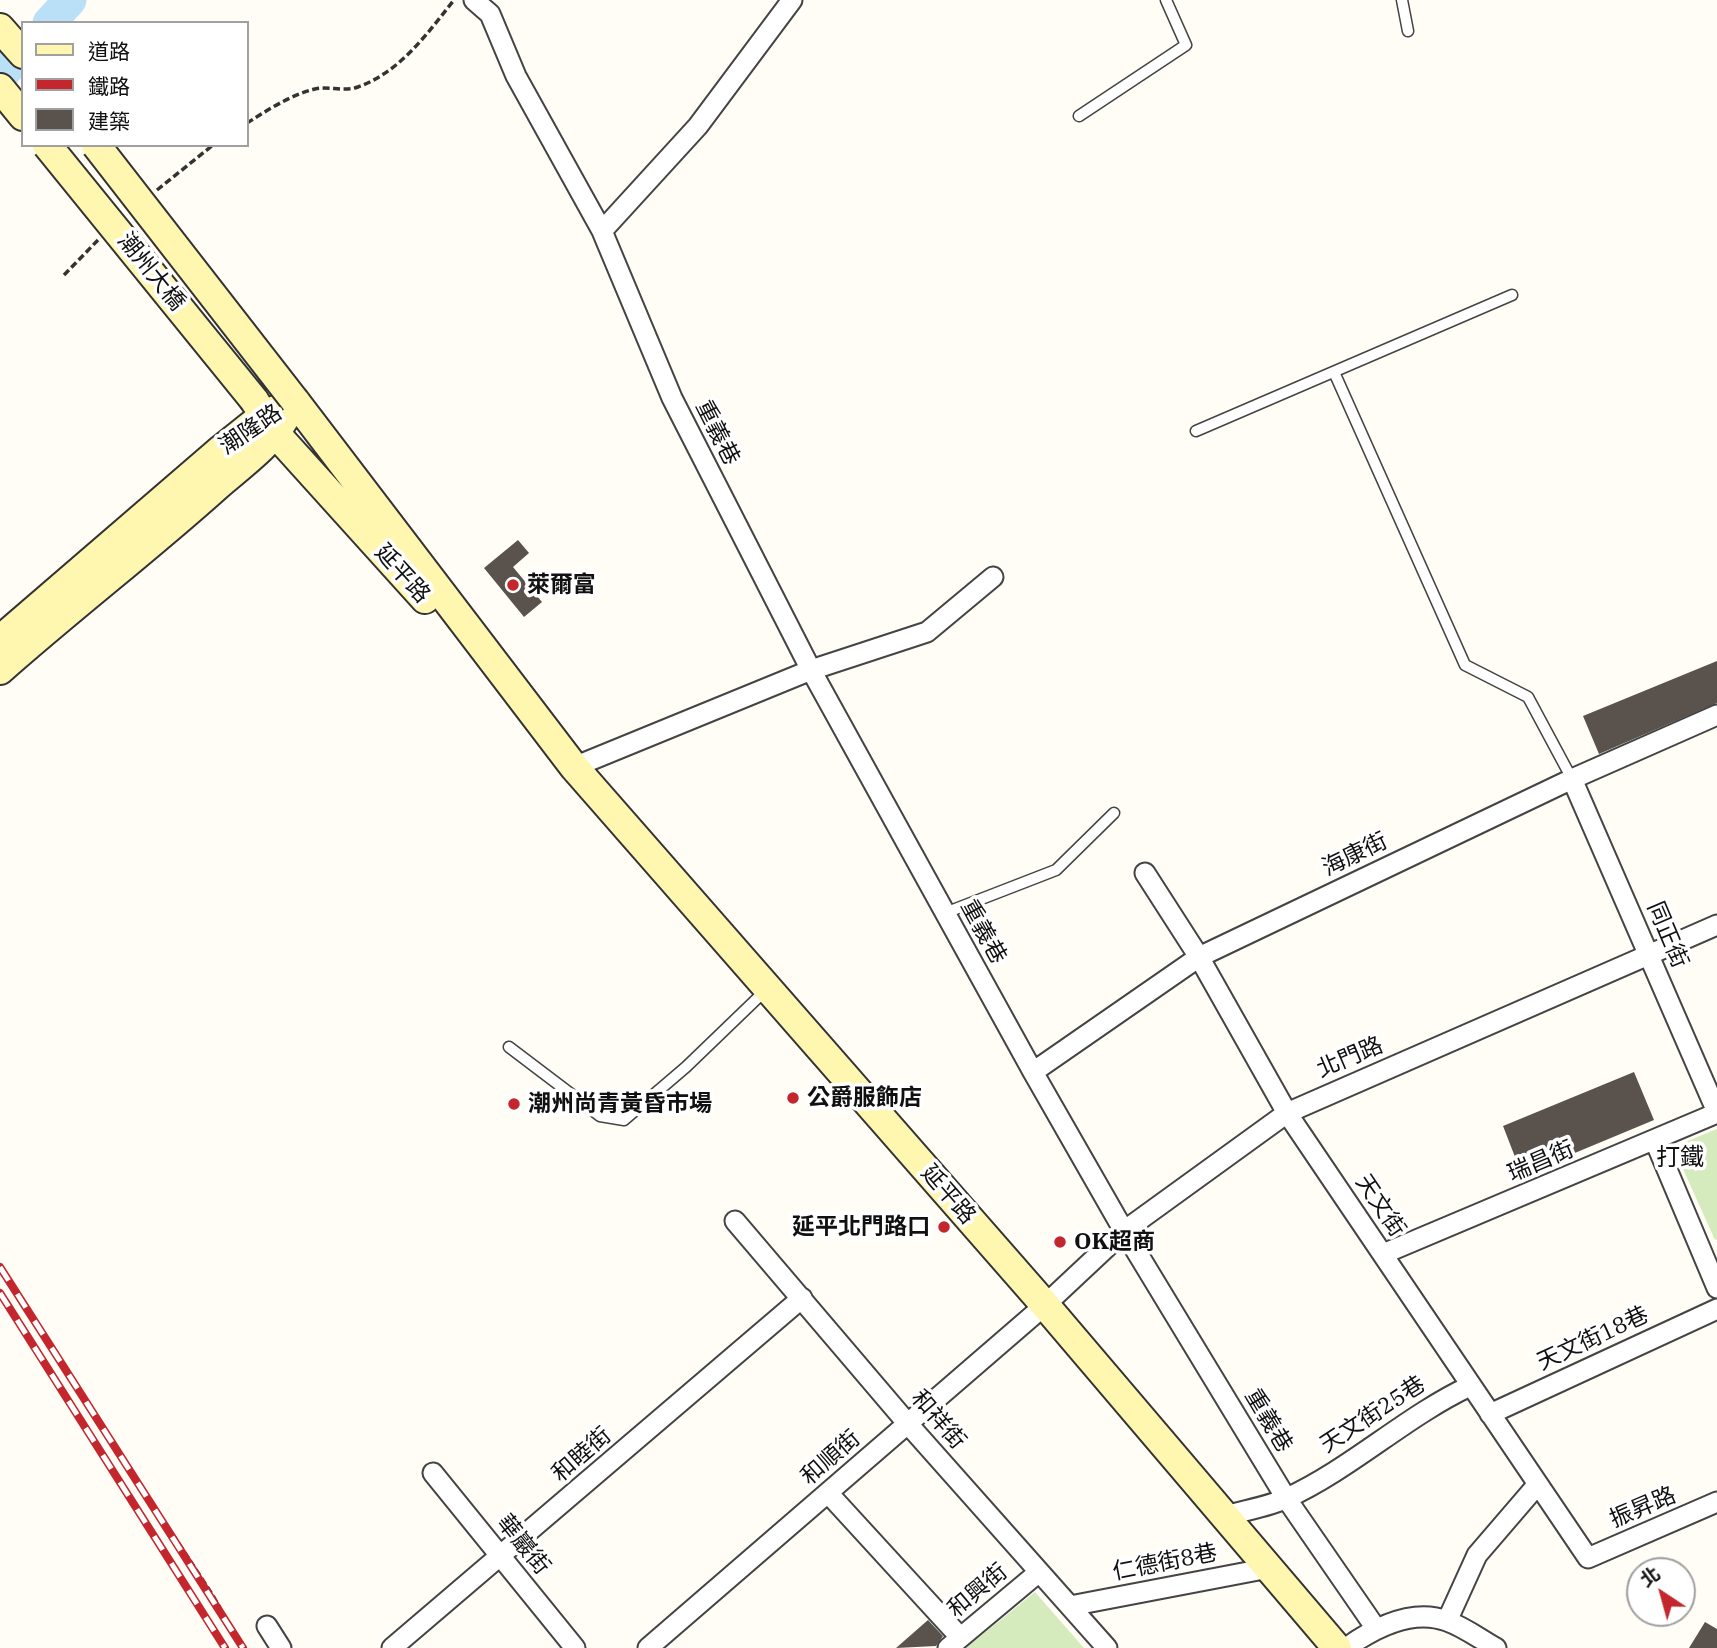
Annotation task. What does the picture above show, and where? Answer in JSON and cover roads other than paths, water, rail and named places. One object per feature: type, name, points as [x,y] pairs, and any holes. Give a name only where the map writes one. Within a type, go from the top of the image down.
[{"type":"street","name":"重義巷","points":[[474,0],[491,14],[516,76],[602,231],[672,398],[811,670],[1033,1072],[1124,1231],[1286,1498],[1375,1627]]},
{"type":"street","points":[[602,231],[698,126],[792,0]]},
{"type":"street","points":[[0,28],[21,52]]},
{"type":"street","points":[[0,88],[21,114]]},
{"type":"street","name":"潮州大橋","points":[[49,147],[264,417]]},
{"type":"street","name":"潮州大橋","points":[[98,147],[295,401]]},
{"type":"street","name":"潮隆路","points":[[0,640],[264,417],[295,401]]},
{"type":"street","name":"延平路","points":[[295,401],[574,767],[1045,1305],[1337,1648]]},
{"type":"street","name":"潮隆路","points":[[0,670],[264,417]]},
{"type":"street","name":"延平路","points":[[264,417],[556,744]]},
{"type":"street","points":[[574,767],[811,670],[927,632],[993,576]]},
{"type":"street","name":"海康街","points":[[1033,1072],[1199,957],[1572,779],[1717,715]]},
{"type":"street","name":"同正街","points":[[1572,779],[1717,1113]]},
{"type":"street","name":"天文街","points":[[1145,873],[1199,957],[1287,1112],[1588,1558]]},
{"type":"street","name":"北門路","points":[[1045,1305],[1124,1231],[1287,1112],[1717,925]]},
{"type":"street","name":"瑞昌街","points":[[1383,1254],[1717,1113]]},
{"type":"street","points":[[1655,1141],[1717,1288]]},
{"type":"street","name":"和祥街","points":[[735,1222],[908,1424],[1107,1648]]},
{"type":"street","name":"和睦街","points":[[392,1648],[802,1298]]},
{"type":"street","name":"和順街","points":[[648,1648],[1045,1305]]},
{"type":"street","name":"天文街18巷","points":[[1490,1414],[1717,1310]]},
{"type":"street","name":"天文街25巷","points":[[1225,1516],[1286,1498],[1395,1433],[1446,1397],[1470,1386]]},
{"type":"street","name":"華巖街","points":[[433,1473],[575,1648]]},
{"type":"street","points":[[1447,1621],[1477,1555],[1538,1484]]},
{"type":"street","points":[[828,1493],[954,1643]]},
{"type":"street","name":"振昇路","points":[[1588,1558],[1717,1502]]},
{"type":"street","name":"仁德街8巷","points":[[1070,1606],[1269,1568]]},
{"type":"street","name":"和興街","points":[[954,1643],[1039,1572]]},
{"type":"street","points":[[1346,1648],[1375,1627],[1423,1616],[1447,1621],[1496,1648]]},
{"type":"street","points":[[267,1626],[281,1648]]},
{"type":"lane","points":[[1079,116],[1186,45],[1166,0]]},
{"type":"lane","points":[[1402,0],[1408,31]]},
{"type":"lane","points":[[1196,431],[1512,295]]},
{"type":"lane","points":[[1334,372],[1465,666],[1528,697],[1572,779]]},
{"type":"lane","points":[[945,912],[1056,870],[1114,813]]},
{"type":"lane","points":[[509,1047],[600,1116],[624,1120],[686,1068],[767,988]]},
{"type":"waterway","points":[[51,21],[70,0]]},
{"type":"waterway","points":[[0,76],[21,54]]},
{"type":"railway","points":[[0,1267],[243,1648]]},
{"type":"railway","points":[[0,1293],[225,1648]]},
{"type":"place","name":"萊爾富","points":[[513,585]]},
{"type":"place","name":"公爵服飾店","points":[[793,1098]]},
{"type":"place","name":"潮州尚青黃昏市場","points":[[514,1104]]},
{"type":"place","name":"延平北門路口","points":[[944,1227]]},
{"type":"place","name":"OK超商","points":[[1060,1242]]},
{"type":"district","name":"打鐵","points":[[1680,1158]]}]
